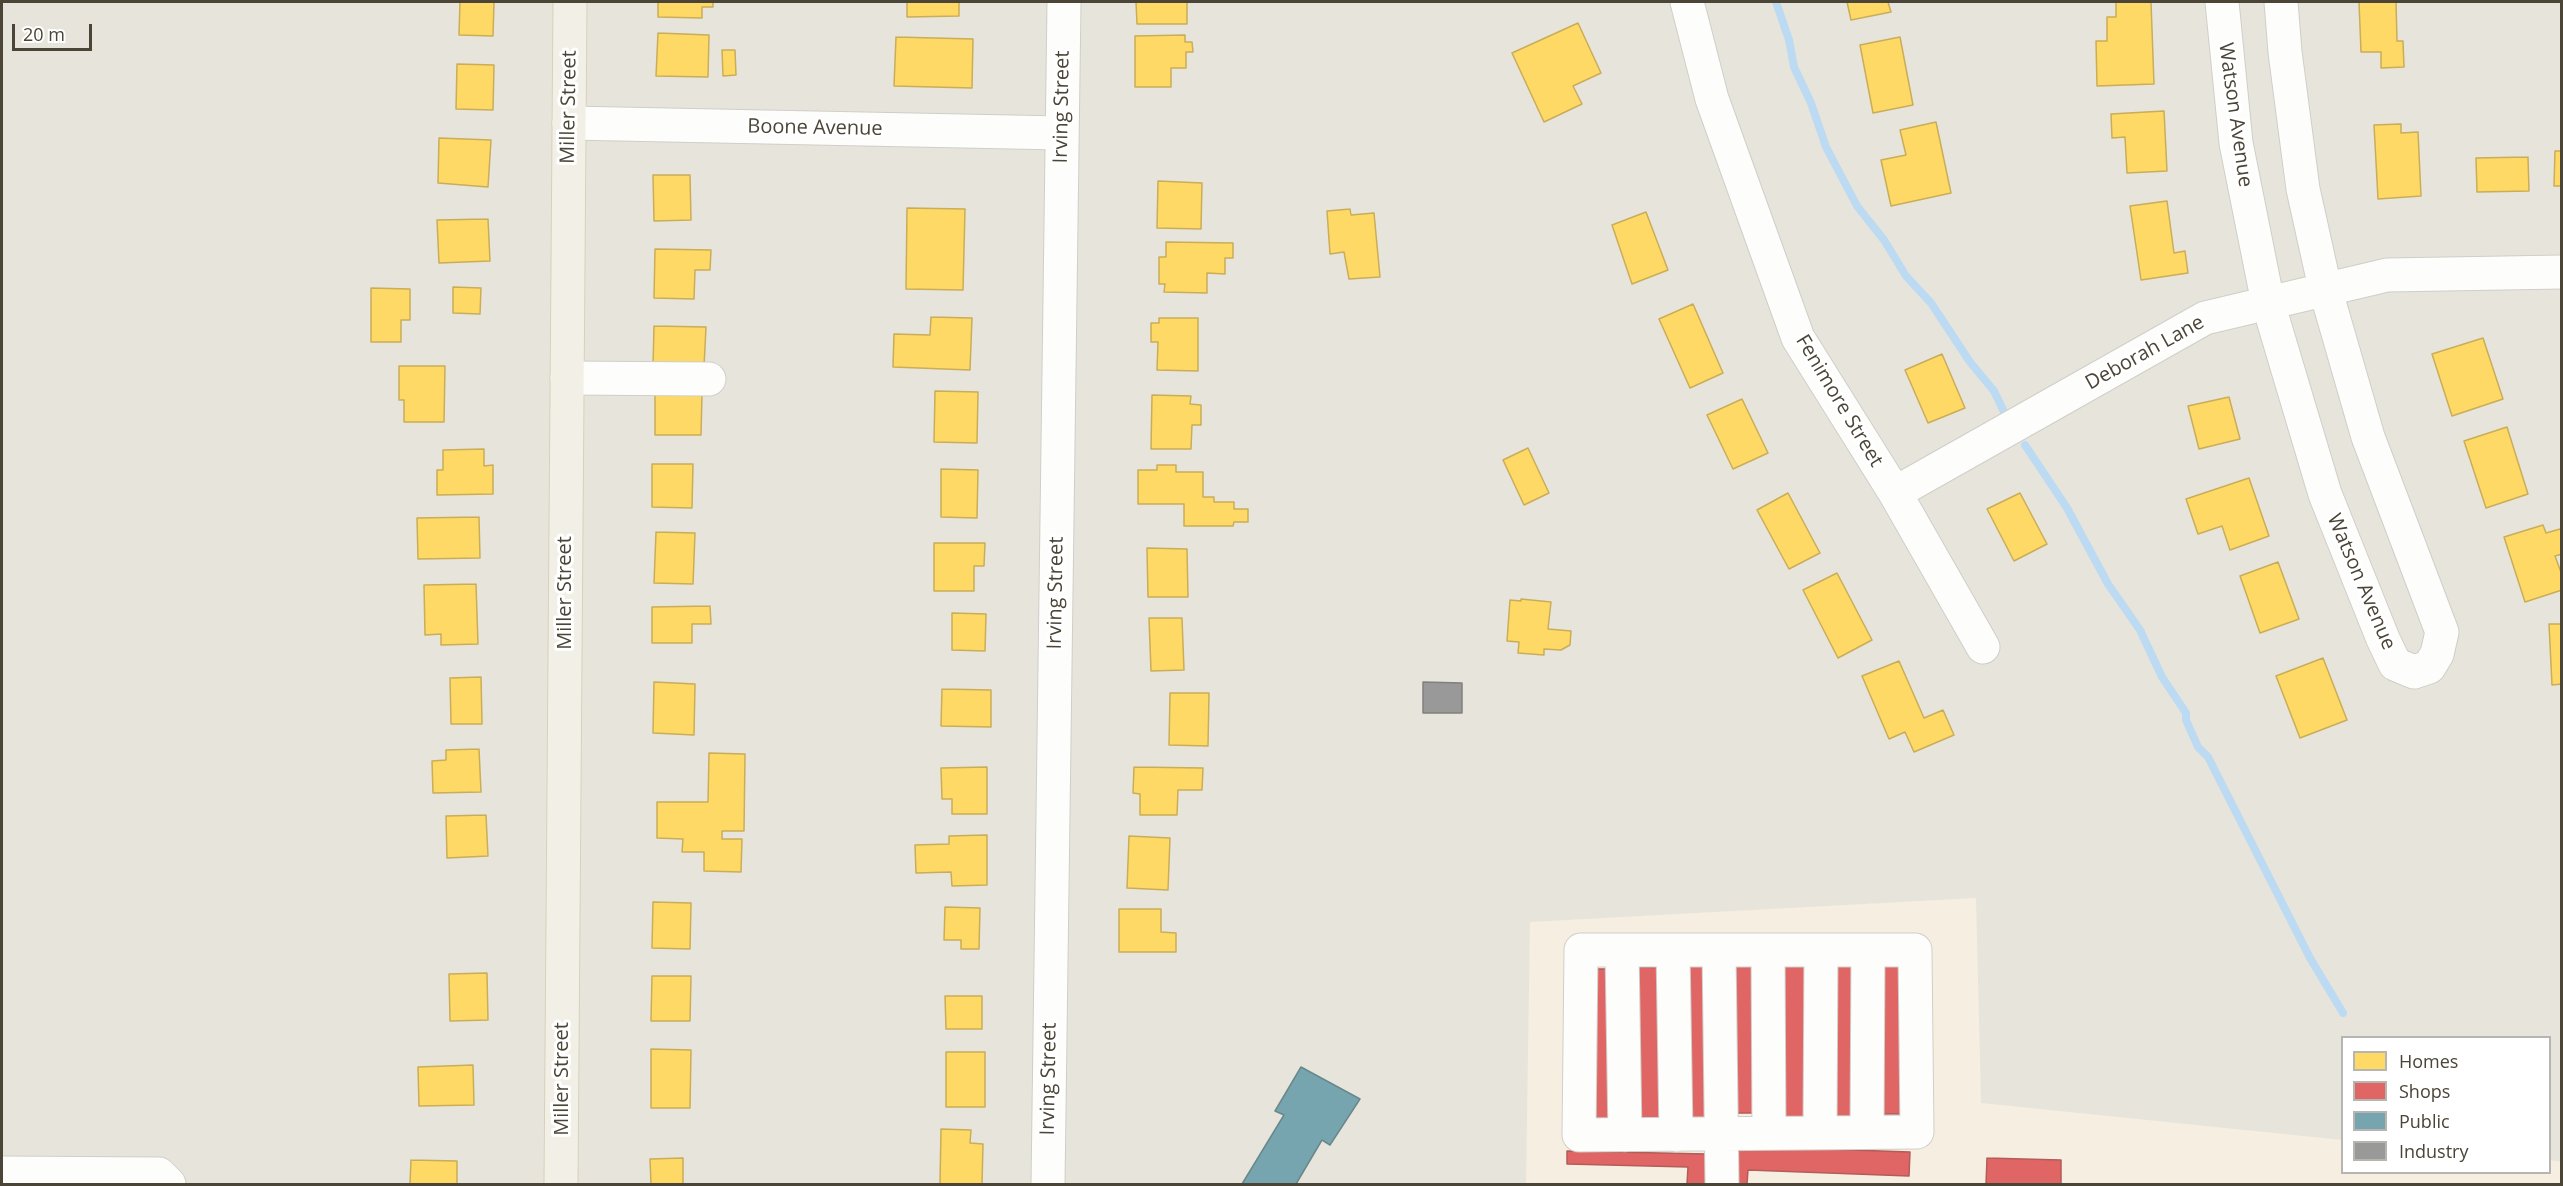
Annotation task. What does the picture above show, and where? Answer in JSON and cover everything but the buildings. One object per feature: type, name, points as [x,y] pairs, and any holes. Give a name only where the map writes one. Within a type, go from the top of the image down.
[{"type":"main road","name":"Miller Street","points":[[561,1185],[570,2]]},
{"type":"street","name":"Irving Street","points":[[1048,1185],[1061,133],[1065,2]]},
{"type":"street","name":"Fenimore Street","points":[[1687,2],[1712,99],[1798,338],[1894,494],[1983,647]]},
{"type":"street","name":"Watson Avenue","points":[[2222,2],[2236,143],[2268,303],[2329,506],[2395,664],[2414,672],[2429,667],[2437,654],[2442,632],[2368,437],[2325,288],[2303,189],[2285,52],[2281,2]]},
{"type":"street","name":"Boone Avenue","points":[[569,123],[1061,133]]},
{"type":"street","name":"Deborah Lane","points":[[1894,494],[2205,318],[2387,275],[2562,272]]},
{"type":"street","points":[[567,378],[710,379]]},
{"type":"street","points":[[1581,950],[1622,950],[1915,950],[1917,1132],[1579,1135],[1581,950]]},
{"type":"street","points":[[1622,950],[1625,1135]]},
{"type":"street","points":[[1673,950],[1676,1135]]},
{"type":"street","points":[[1719,950],[1722,1185]]},
{"type":"street","points":[[1768,950],[1769,1132]]},
{"type":"street","points":[[1820,1132],[1821,950]]},
{"type":"street","points":[[1867,1132],[1868,950]]},
{"type":"street","points":[[2,1173],[159,1174],[169,1185]]},
{"type":"shaded area","points":[[2,2],[2561,2],[2561,1184],[2,1184]]},
{"type":"shaded area","points":[[1976,898],[1981,1103],[2341,1140],[2341,1174],[2551,1174],[2551,1160],[2562,1162],[2561,1184],[1526,1184],[1530,922]]},
{"type":"waterway","points":[[1776,2],[1789,40],[1794,67],[1811,103],[1826,147],[1857,206],[1884,240],[1906,276],[1931,303],[1970,362],[1994,391],[2008,420]]},
{"type":"waterway","points":[[2025,445],[2067,508],[2108,584],[2140,630],[2162,677],[2186,713],[2186,720],[2198,747],[2208,757],[2310,958],[2343,1013]]}]
